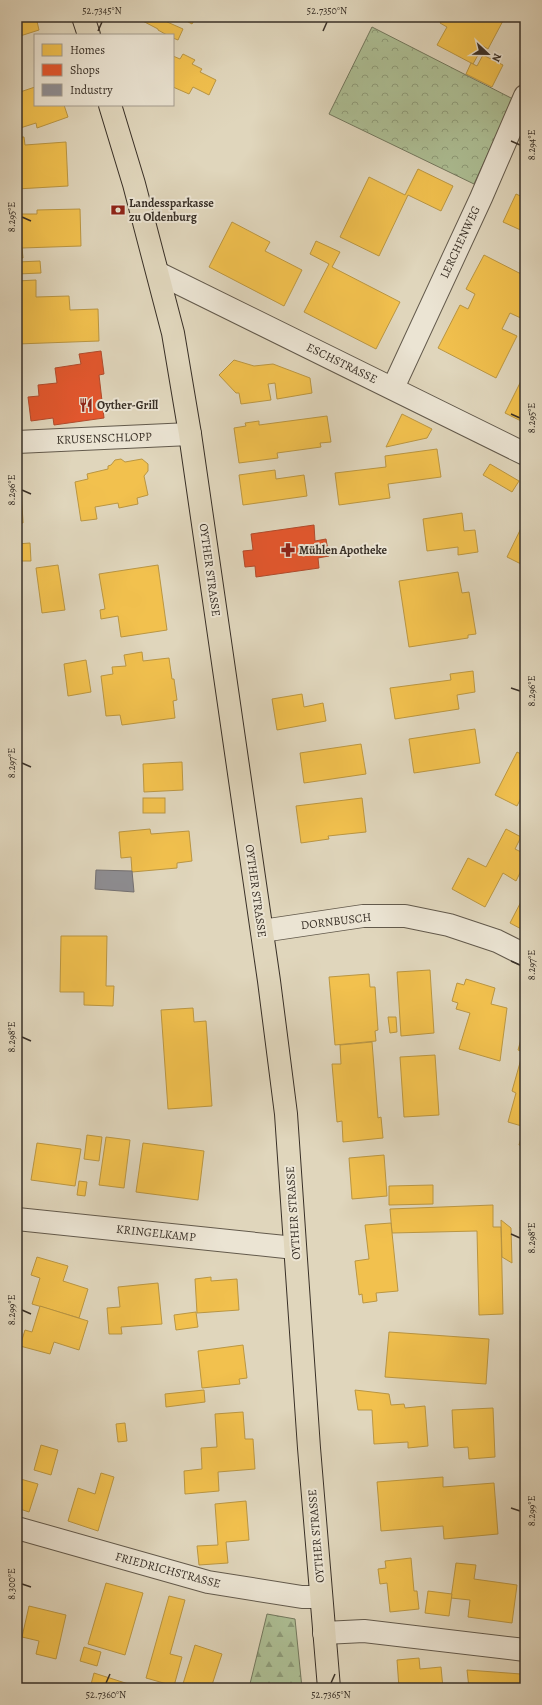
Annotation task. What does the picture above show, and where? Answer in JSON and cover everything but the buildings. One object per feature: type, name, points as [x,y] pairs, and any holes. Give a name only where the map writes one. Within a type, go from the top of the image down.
[{"type":"main road","points":[[83,17],[89,34]]},
{"type":"main road","name":"OYTHER STRASSE","points":[[110,106],[134,184],[173,333],[190,434],[262,930],[286,1114],[308,1440],[329,1688]]},
{"type":"street","name":"LERCHENWEG","points":[[393,388],[481,198],[525,96]]},
{"type":"street","name":"ESCHSTRASSE","points":[[158,273],[525,454]]},
{"type":"street","name":"KRUSENSCHLOPP","points":[[17,442],[190,434]]},
{"type":"street","name":"DORNBUSCH","points":[[262,930],[363,916],[405,916],[449,925],[497,940],[525,955]]},
{"type":"street","name":"KRINGELKAMP","points":[[17,1219],[295,1248]]},
{"type":"street","name":"FRIEDRICHSTRASSE","points":[[17,1528],[208,1582],[302,1597],[321,1597]]},
{"type":"street","points":[[324,1632],[364,1631],[525,1650]]},
{"type":"green space","points":[[372,27],[513,99],[474,184],[329,114]]},
{"type":"green space","points":[[267,1614],[295,1619],[302,1688],[249,1688]]},
{"type":"place","name":"Landessparkasse zu Oldenburg","points":[[118,210]]},
{"type":"place","name":"Oyther-Grill","points":[[86,405]]},
{"type":"place","name":"Mühlen Apotheke","points":[[288,550]]}]
